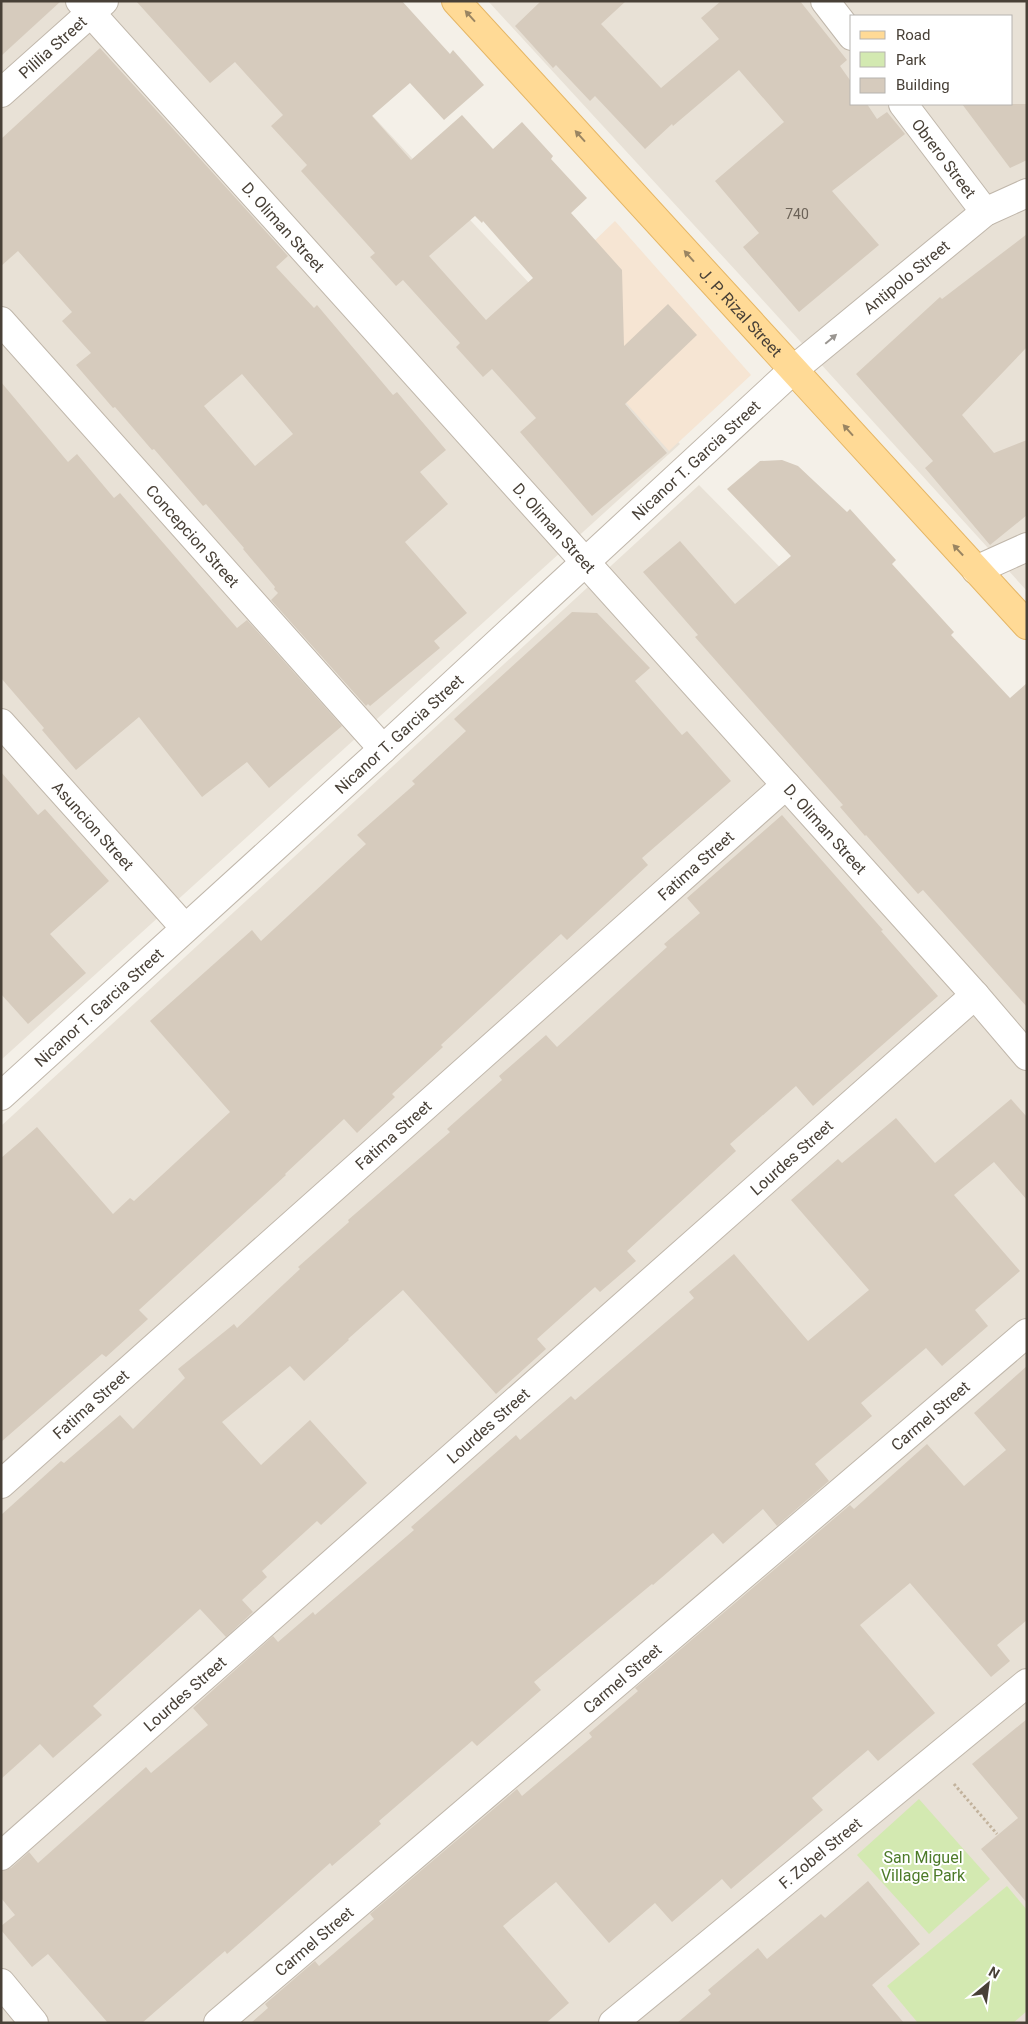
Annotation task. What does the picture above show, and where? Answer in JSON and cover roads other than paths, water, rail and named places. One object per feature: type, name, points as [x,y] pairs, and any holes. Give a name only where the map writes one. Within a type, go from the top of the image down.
[{"type":"main road","name":"J. P. Rizal Street","points":[[456,1],[1027,625]]},
{"type":"street","points":[[835,4],[850,32]]},
{"type":"street","name":"Pililia Street","points":[[1,93],[92,5]]},
{"type":"street","name":"D. Oliman Street","points":[[92,5],[585,562],[1027,1056]]},
{"type":"street","name":"Obrero Street","points":[[904,105],[985,212]]},
{"type":"street","name":"Antipolo Street","points":[[793,370],[985,212],[1027,193]]},
{"type":"street","name":"Concepcion Street","points":[[1,321],[383,749]]},
{"type":"street","name":"Nicanor T. Garcia Street","points":[[1,1096],[383,749],[793,370]]},
{"type":"street","points":[[976,570],[1027,547]]},
{"type":"street","name":"Asuncion Street","points":[[1,723],[184,928]]},
{"type":"street","name":"Fatima Street","points":[[1,1484],[786,785]]},
{"type":"street","name":"Lourdes Street","points":[[1,1856],[974,995]]},
{"type":"street","name":"Carmel Street","points":[[218,2023],[1027,1333]]},
{"type":"street","name":"F. Zobel Street","points":[[613,2023],[1027,1683]]},
{"type":"street","points":[[1,1983],[34,2023]]},
{"type":"park label","name":"San Miguel Village Park","points":[[923,1866]]}]
